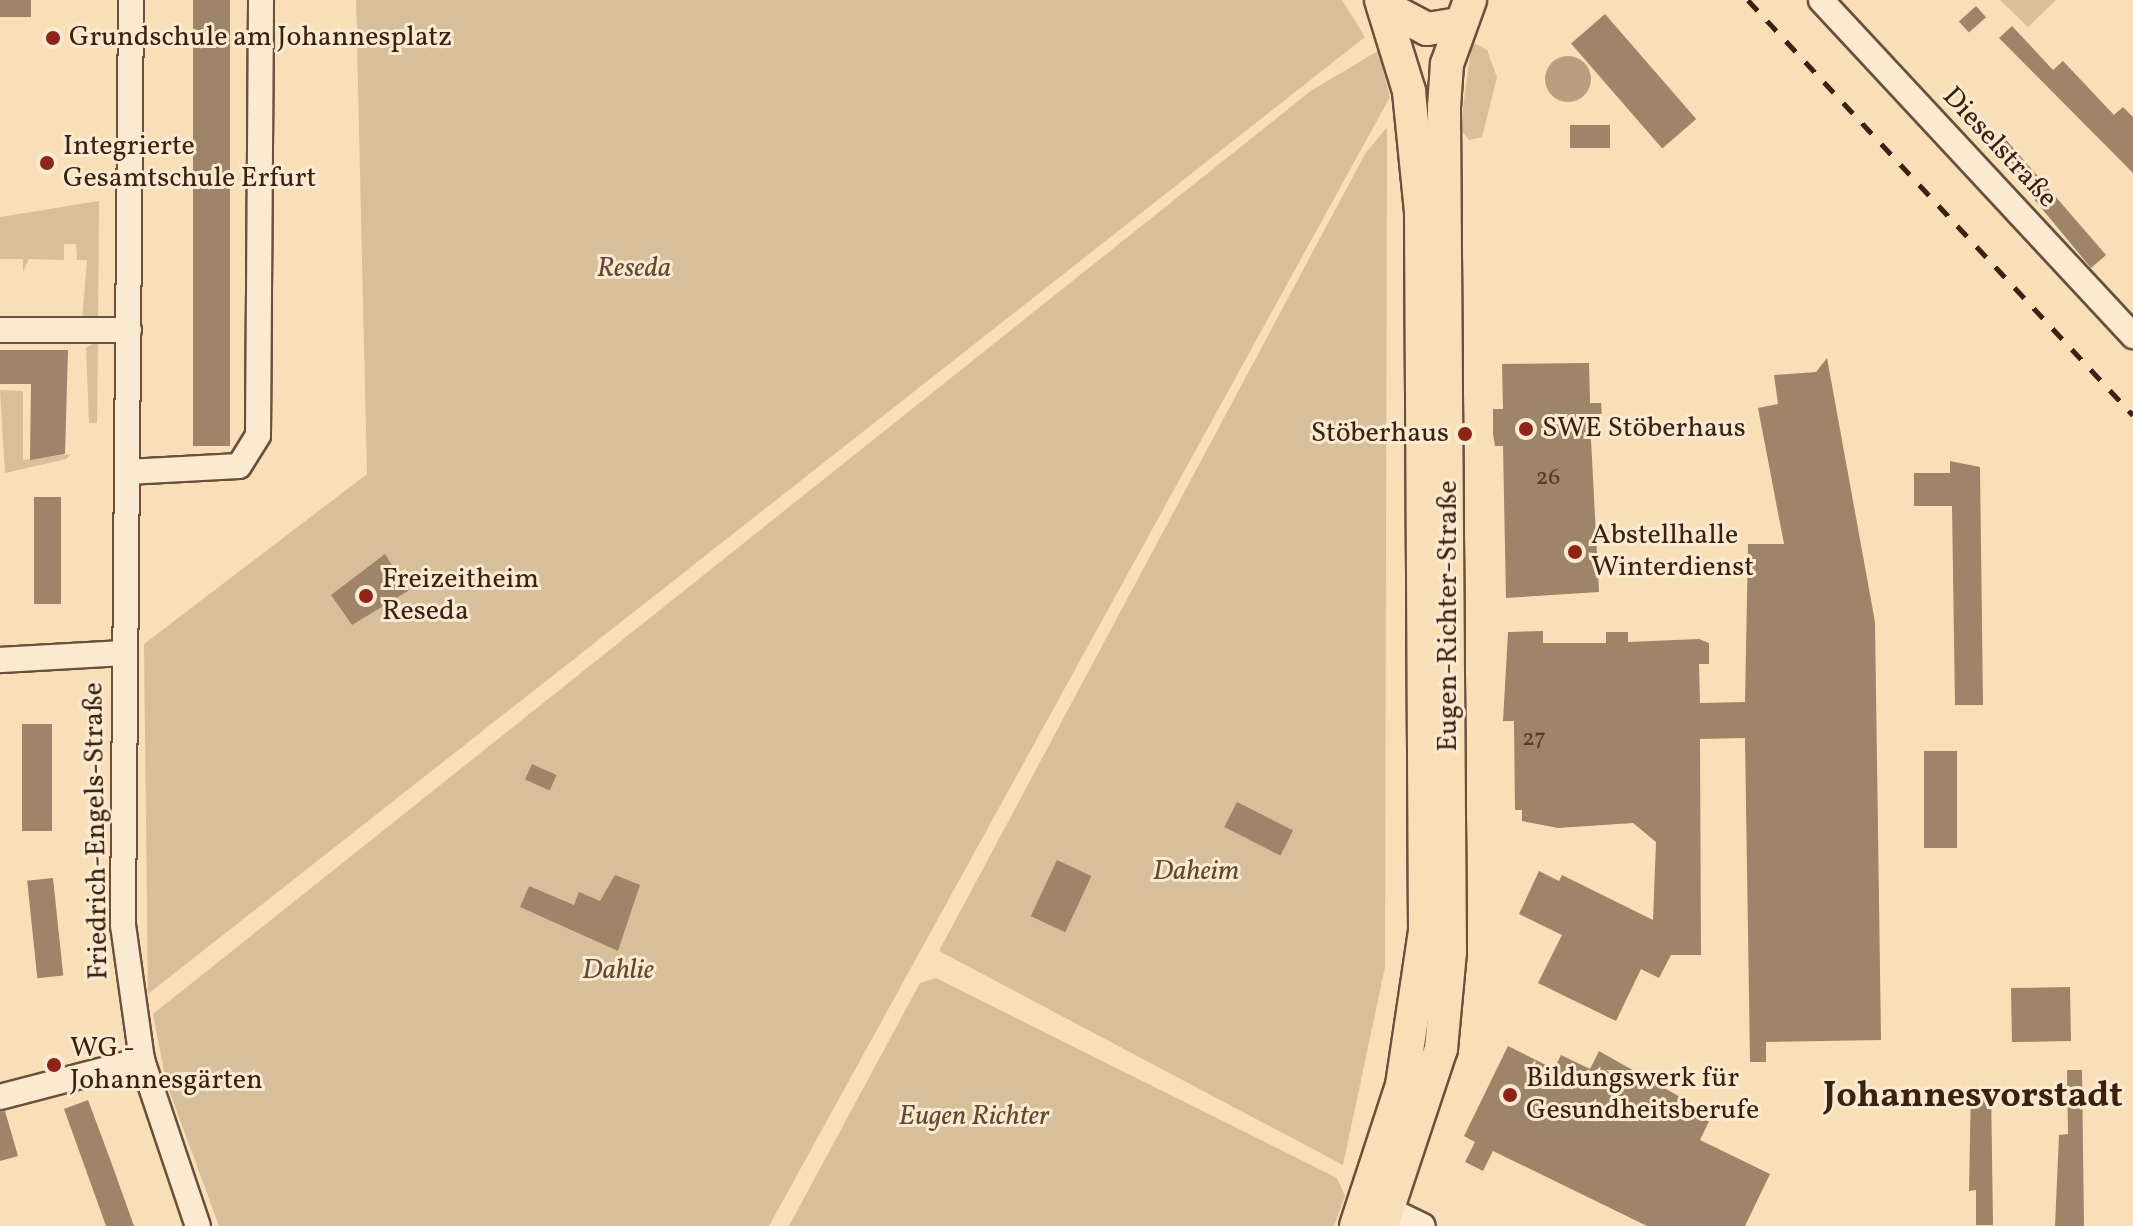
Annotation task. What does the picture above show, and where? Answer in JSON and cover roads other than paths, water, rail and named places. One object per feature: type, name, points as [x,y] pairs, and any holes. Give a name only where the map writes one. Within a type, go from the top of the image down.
[{"type":"main road","points":[[1382,3],[1414,26],[1464,12]]},
{"type":"main road","name":"Eugen-Richter-Straße","points":[[1374,1215],[1402,1085],[1425,932],[1421,212],[1409,91],[1382,3]]},
{"type":"main road","name":"Eugen-Richter-Straße","points":[[1374,1215],[1441,1049],[1450,952],[1444,107],[1464,12]]},
{"type":"street","name":"Friedrich-Engels-Straße","points":[[131,0],[123,925],[142,1060],[198,1226]]},
{"type":"street","points":[[127,472],[239,466],[258,435],[261,0]]},
{"type":"street","name":"Dieselstraße","points":[[1821,0],[2133,336]]},
{"type":"street","points":[[0,330],[129,330]]},
{"type":"street","points":[[0,660],[125,653]]},
{"type":"street","points":[[0,1097],[142,1060]]},
{"type":"street","points":[[1374,1215],[1423,1226]]},
{"type":"railway","points":[[1748,0],[2133,415]]},
{"type":"place","name":"Grundschule am Johannesplatz","points":[[53,38]]},
{"type":"place","name":"Integrierte Gesamtschule Erfurt","points":[[47,163]]},
{"type":"place","name":"SWE Stöberhaus","points":[[1526,429]]},
{"type":"place","name":"Stöberhaus","points":[[1465,434]]},
{"type":"place","name":"Abstellhalle Winterdienst","points":[[1575,552]]},
{"type":"place","name":"Freizeitheim Reseda","points":[[366,596]]},
{"type":"place","name":"WG - Johannesgärten","points":[[54,1065]]},
{"type":"place","name":"Bildungswerk für Gesundheitsberufe","points":[[1510,1095]]},
{"type":"district","name":"Johannesvorstadt","points":[[1973,1098]]},
{"type":"park label","name":"Reseda","points":[[634,269]]},
{"type":"park label","name":"Daheim","points":[[1196,872]]},
{"type":"park label","name":"Dahlie","points":[[618,971]]},
{"type":"park label","name":"Eugen Richter","points":[[974,1117]]}]
